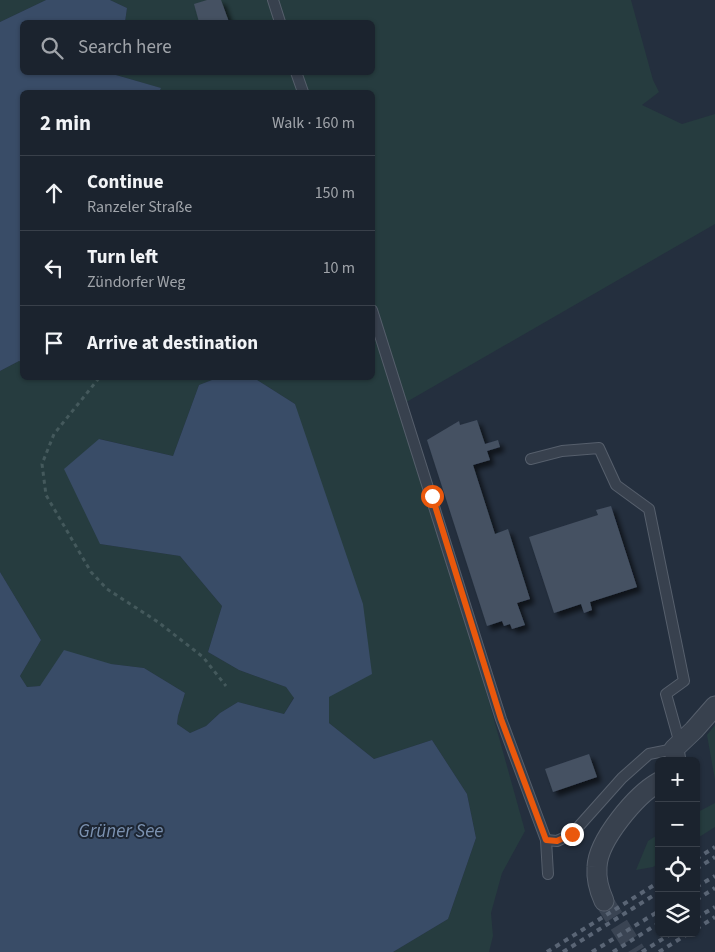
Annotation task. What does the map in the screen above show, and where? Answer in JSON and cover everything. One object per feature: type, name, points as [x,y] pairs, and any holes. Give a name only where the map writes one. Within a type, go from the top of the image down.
[{"type":"street","points":[[677,751],[715,706]]},
{"type":"street","points":[[604,901],[597,884],[596,866],[601,851],[632,806],[646,790],[655,784]]},
{"type":"lane","points":[[273,0],[279,20]]},
{"type":"lane","points":[[297,75],[302,90]]},
{"type":"lane","points":[[375,320],[501,719],[546,840],[548,874]]},
{"type":"lane","points":[[531,459],[562,451],[599,448],[616,485],[649,509],[684,681],[666,694],[677,751],[649,754],[622,778],[572,834],[557,841],[546,840]]},
{"type":"path","points":[[97,380],[54,434],[42,464],[46,495],[92,572],[107,589],[158,622],[203,658],[226,686]]},
{"type":"green space","points":[[0,0],[46,0],[0,22]]},
{"type":"green space","points":[[110,0],[631,0],[653,80],[659,92],[642,105],[682,124],[715,114],[715,224],[403,404],[466,619],[525,831],[502,873],[491,913],[493,936],[489,952],[393,952],[448,919],[476,838],[467,794],[432,740],[374,759],[329,723],[329,697],[295,404],[257,380],[375,380],[375,90],[160,90],[160,88],[116,75],[375,75],[375,20],[125,20],[127,8]]},
{"type":"green space","points":[[19,361],[20,380],[212,380],[199,385],[173,456],[100,439],[100,544],[180,556],[222,606],[208,652],[239,670],[286,687],[294,697],[284,714],[238,702],[220,713],[206,726],[190,733],[177,724],[185,693],[144,668],[111,664],[40,686],[27,687],[20,676],[41,640],[0,572],[0,371]]},
{"type":"green space","points":[[715,725],[715,780],[707,735]]},
{"type":"green space","points":[[715,803],[715,827],[700,836],[700,811]]},
{"type":"green space","points":[[655,837],[655,866],[636,870],[648,841]]},
{"type":"water","points":[[46,0],[110,0],[127,8],[125,20],[20,20],[20,75],[116,75],[161,88],[160,90],[20,90],[20,361],[0,371],[0,22]]},
{"type":"water","name":"Grüner See","points":[[212,380],[257,380],[295,404],[363,604],[372,674],[329,697],[329,723],[374,759],[432,740],[467,794],[476,838],[448,919],[393,952],[0,952],[0,572],[41,640],[20,676],[27,687],[40,686],[64,650],[111,664],[144,668],[185,693],[177,724],[190,733],[206,726],[220,713],[238,702],[284,714],[294,698],[286,687],[239,670],[208,652],[222,606],[180,556],[100,544],[64,469],[99,439],[173,456],[199,385]]},
{"type":"building","points":[[207,0],[221,0],[228,20],[198,20],[194,4]]},
{"type":"building","points":[[477,420],[485,444],[498,440],[500,447],[487,451],[490,460],[473,465],[495,534],[508,529],[530,599],[517,603],[525,625],[512,629],[510,624],[504,626],[502,621],[487,626],[427,440],[459,421],[460,425]]},
{"type":"building","points":[[611,506],[637,587],[590,602],[592,610],[584,613],[581,604],[554,613],[529,537],[598,515],[596,510]]},
{"type":"building","points":[[589,754],[597,777],[553,792],[545,769]]},
{"type":"tunnel","points":[[604,901],[636,952]]},
{"type":"railway","points":[[700,856],[715,847]]},
{"type":"railway","points":[[700,866],[715,857]]},
{"type":"railway","points":[[700,885],[715,876]]},
{"type":"railway","points":[[547,952],[655,884]]},
{"type":"railway","points":[[700,897],[715,888]]},
{"type":"railway","points":[[563,952],[655,894]]},
{"type":"railway","points":[[700,916],[715,907]]},
{"type":"railway","points":[[592,952],[655,913]]},
{"type":"railway","points":[[700,926],[715,917]]},
{"type":"railway","points":[[613,952],[655,926]]},
{"type":"railway","points":[[642,952],[666,937]]},
{"type":"railway","points":[[659,952],[683,937]]},
{"type":"route","points":[[432,496],[501,719],[546,840],[557,841],[572,834]]}]
